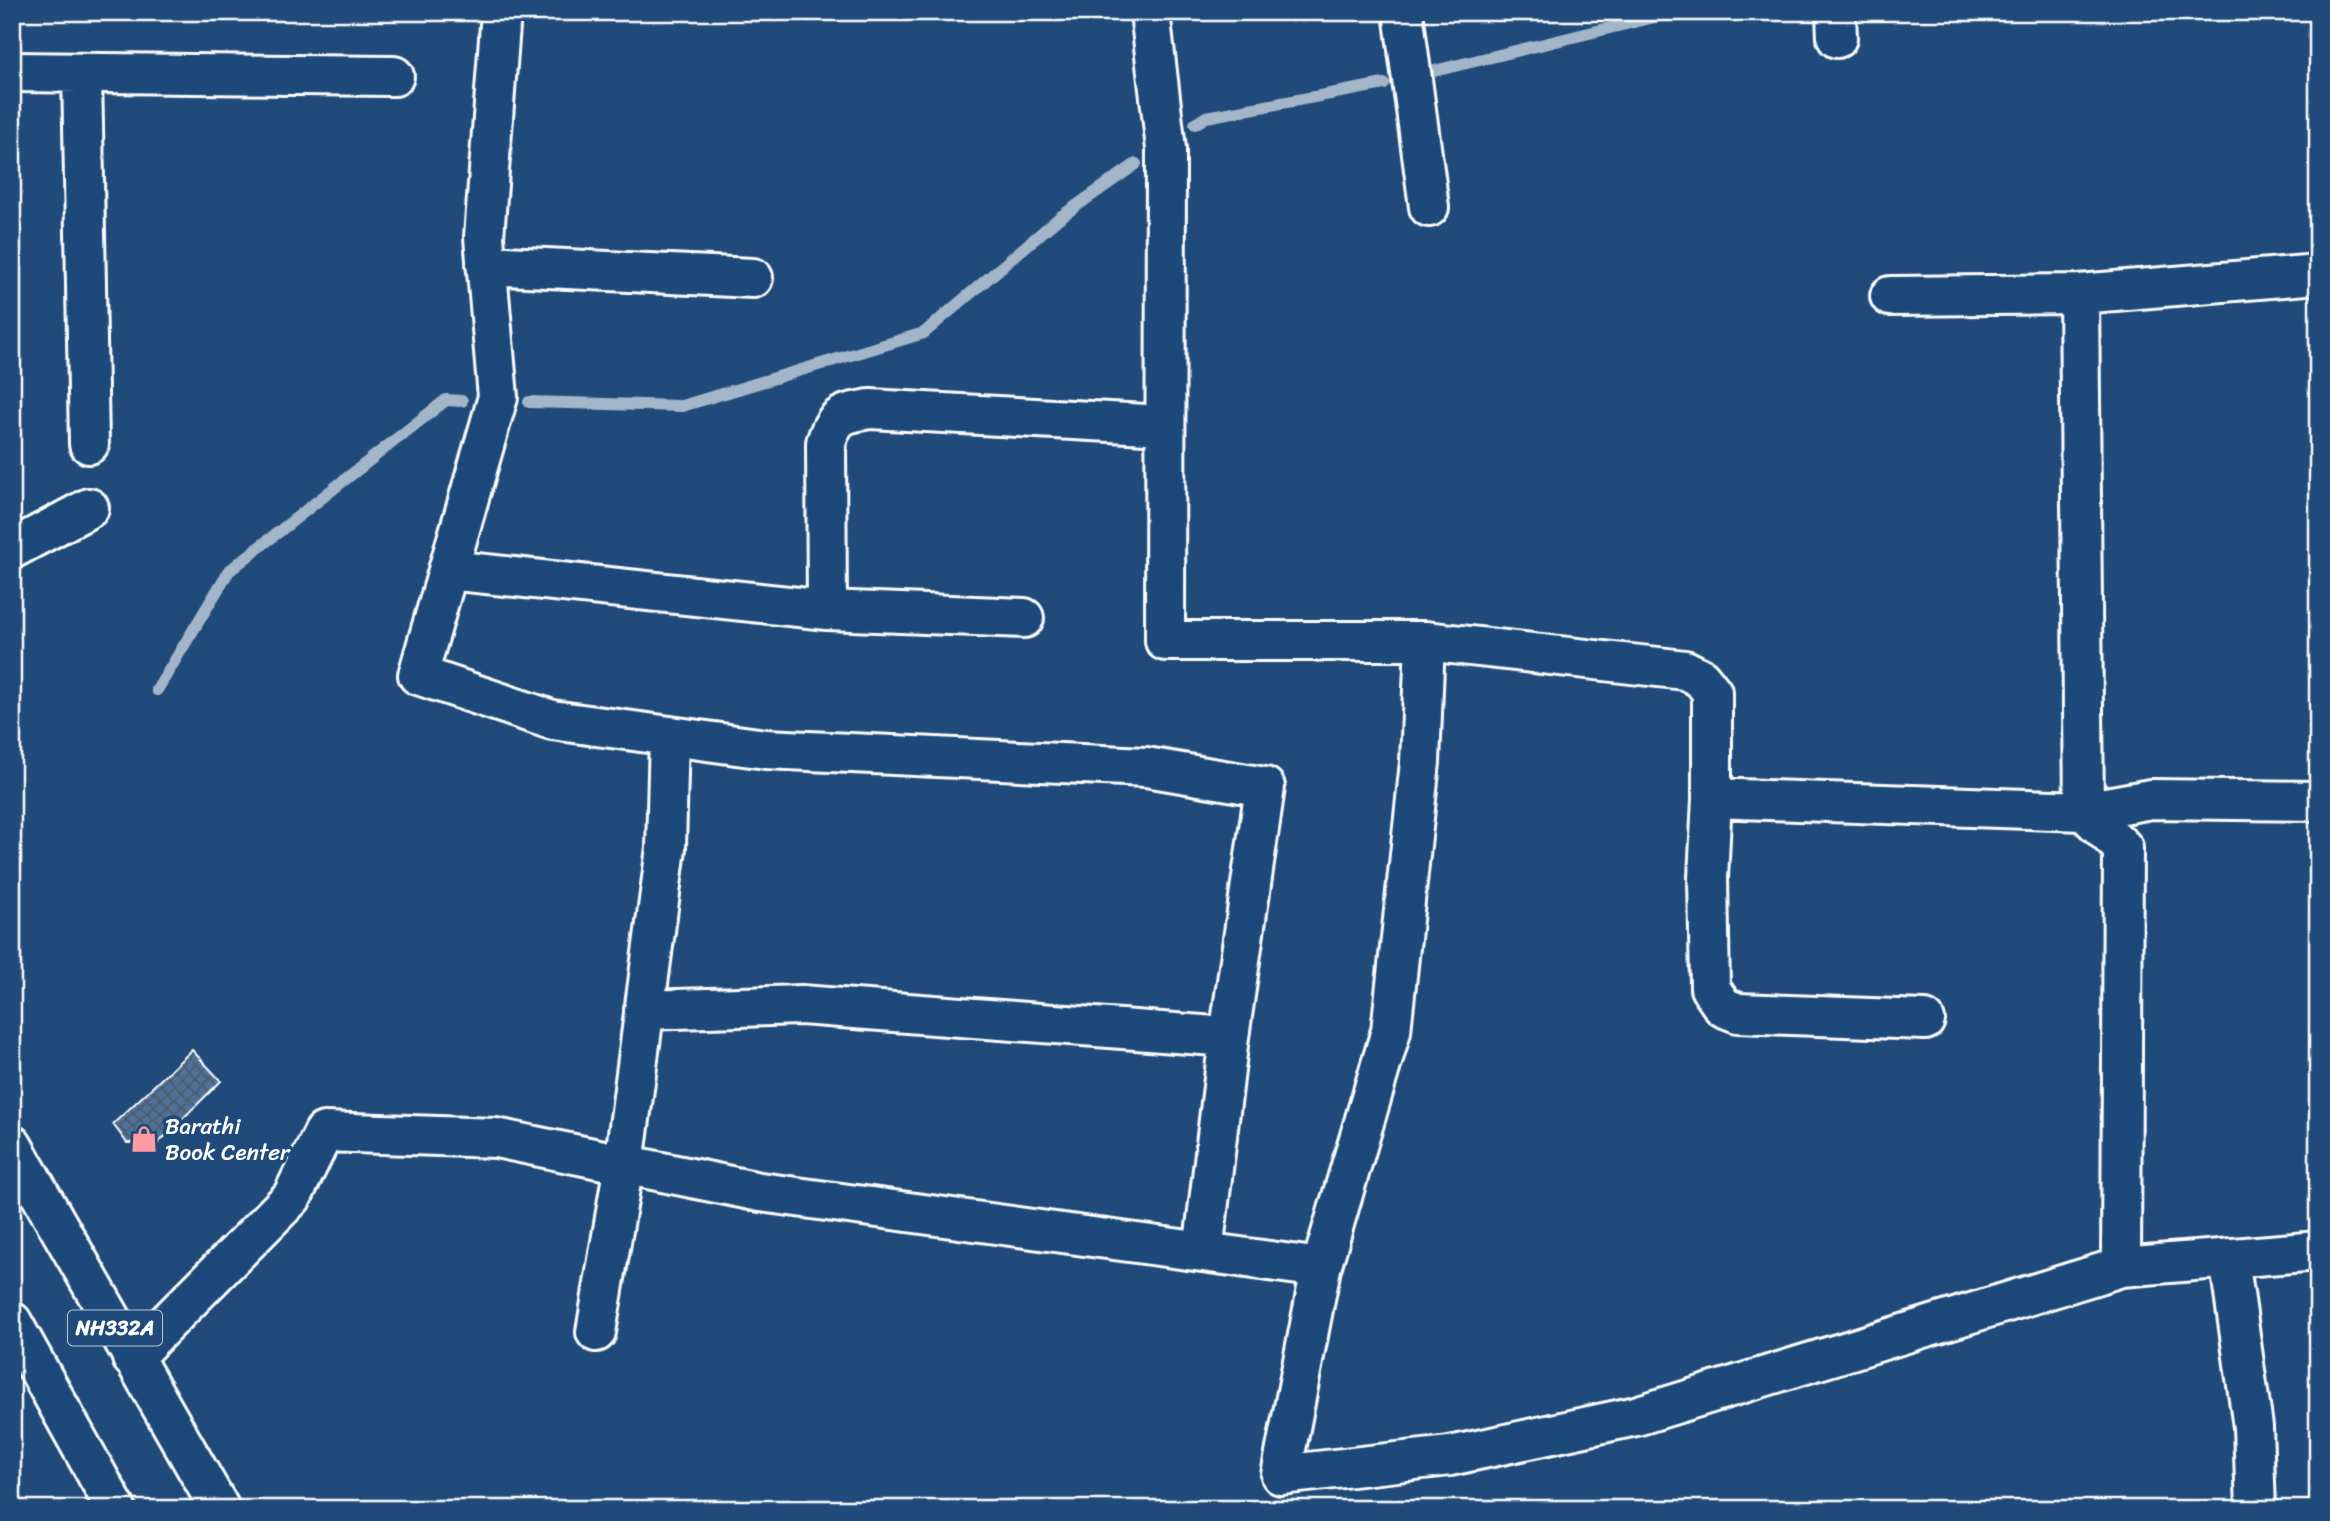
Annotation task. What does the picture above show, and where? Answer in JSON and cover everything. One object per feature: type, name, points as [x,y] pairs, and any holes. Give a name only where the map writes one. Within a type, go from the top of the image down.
[{"type":"main road","points":[[501,12],[484,237],[498,397],[418,675],[552,720],[766,749],[1146,767],[1265,787],[1229,1037],[1203,1252]]},
{"type":"main road","points":[[1150,12],[1166,149],[1165,641],[1425,641],[1685,670],[1701,678],[1712,692],[1709,977],[1710,988],[1723,1007],[1738,1013],[1925,1020]]},
{"type":"main road","points":[[1403,12],[1429,207]]},
{"type":"main road","points":[[12,72],[394,76]]},
{"type":"main road","points":[[82,73],[89,444]]},
{"type":"main road","points":[[486,265],[753,278]]},
{"type":"main road","points":[[1890,296],[2079,293],[2318,274]]},
{"type":"main road","points":[[2079,293],[2084,811],[2123,848],[2121,1267]]},
{"type":"main road","points":[[827,610],[826,443],[831,425],[846,413],[870,409],[1166,425]]},
{"type":"main road","points":[[12,549],[89,508]]},
{"type":"main road","points":[[448,570],[827,610],[1024,618]]},
{"type":"main road","points":[[1425,641],[1420,762],[1391,1031],[1321,1268],[1281,1475],[1450,1456],[1636,1416],[2121,1267],[2318,1251]]},
{"type":"main road","points":[[596,1332],[624,1164],[666,848],[669,736]]},
{"type":"main road","points":[[1712,798],[2084,811],[2151,799],[2318,801]]},
{"type":"main road","points":[[644,1010],[801,1005],[1229,1037]]},
{"type":"main road","points":[[132,1358],[292,1197],[324,1132],[496,1138],[761,1192],[1321,1268]]},
{"type":"main road","name":"NH332A","points":[[12,1145],[220,1509]]},
{"type":"main road","points":[[2229,1258],[2253,1427],[2256,1509]]},
{"type":"main road","points":[[12,1322],[116,1509]]},
{"type":"building","points":[[192,1050],[221,1081],[151,1150],[144,1150],[138,1143],[127,1143],[113,1124]]},
{"type":"waterway","points":[[1434,71],[1675,12]]},
{"type":"waterway","points":[[1195,124],[1206,117],[1384,84]]},
{"type":"waterway","points":[[529,402],[682,406],[924,333],[1059,218],[1136,164]]},
{"type":"waterway","points":[[157,690],[229,571],[446,400],[462,401]]},
{"type":"place","name":"Barathi Book Center","points":[[144,1139]]}]
